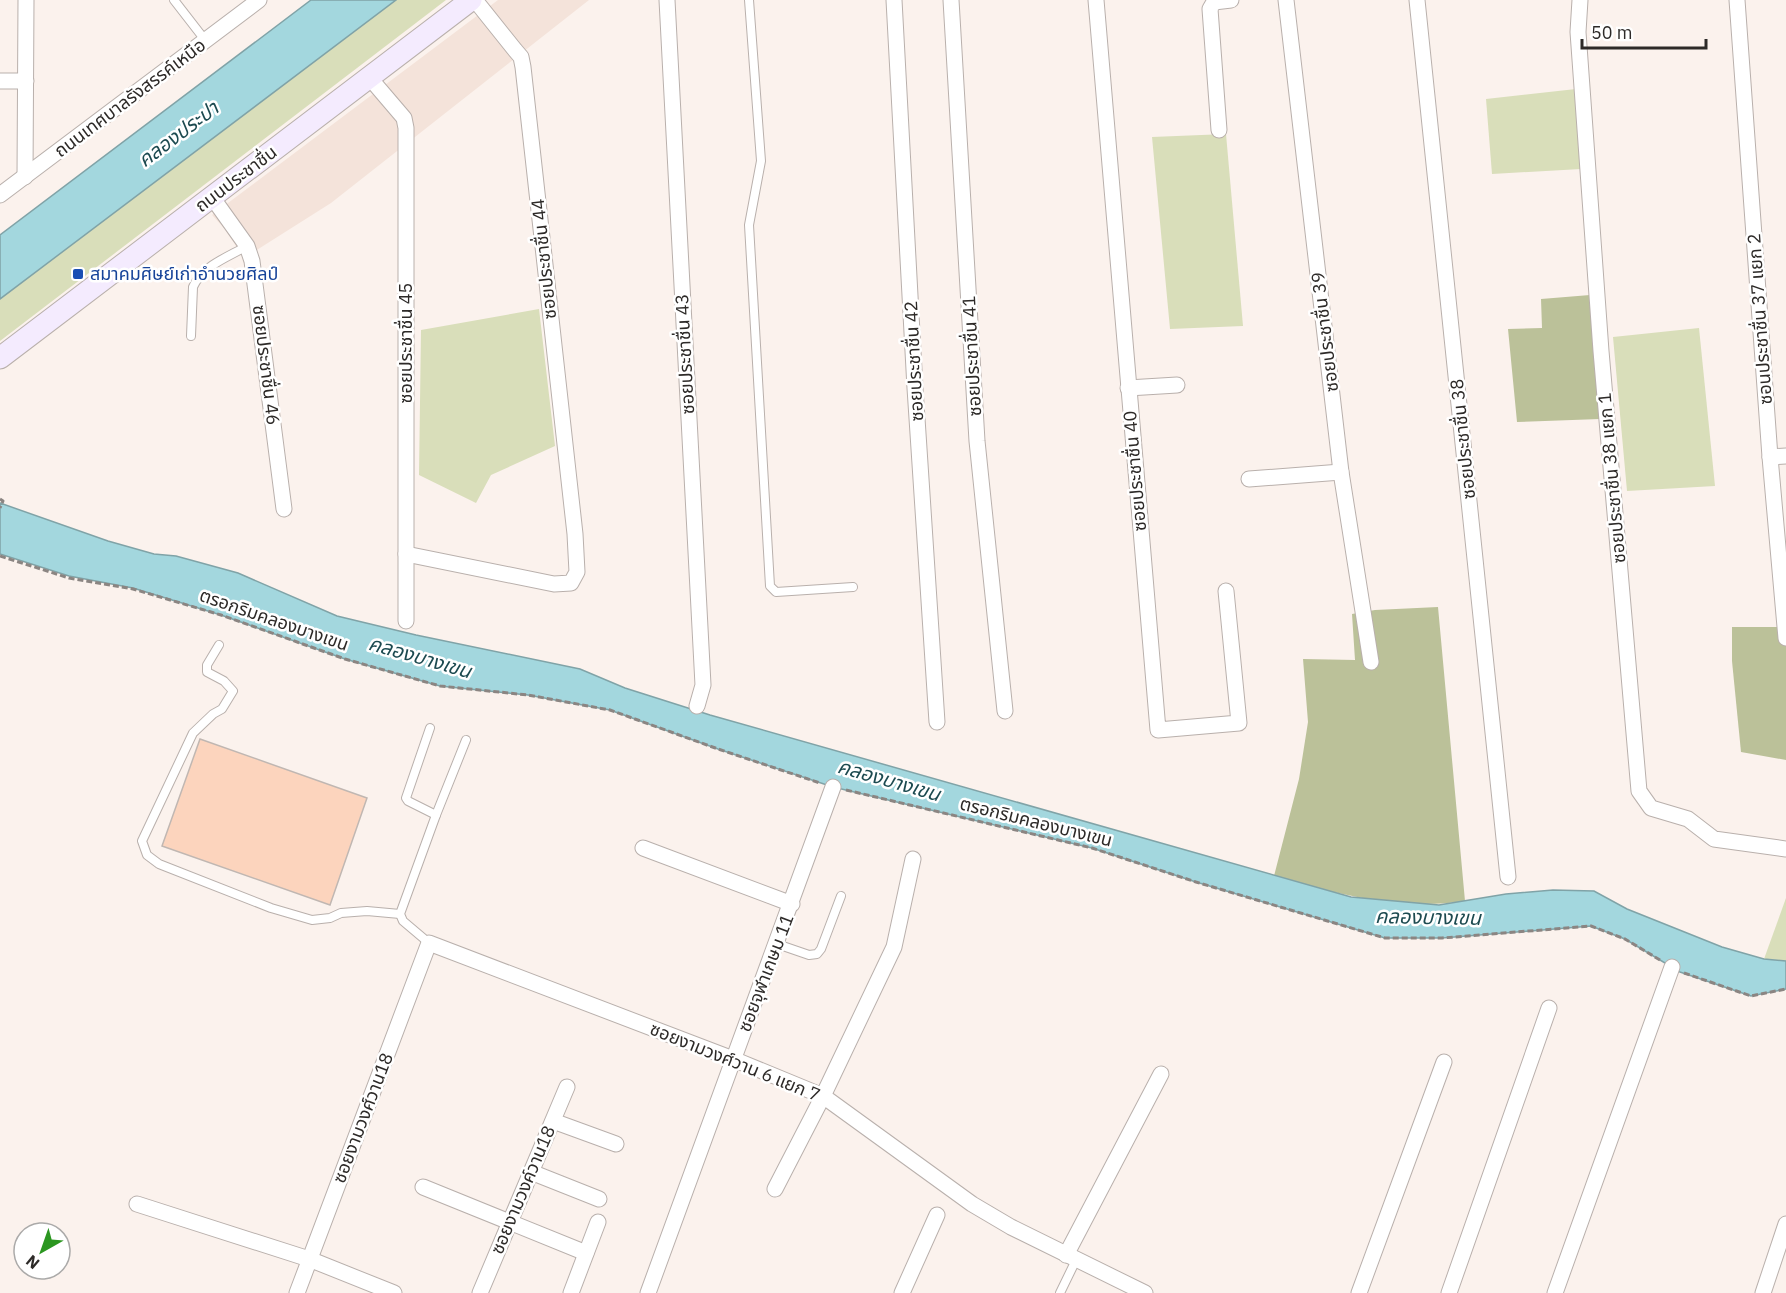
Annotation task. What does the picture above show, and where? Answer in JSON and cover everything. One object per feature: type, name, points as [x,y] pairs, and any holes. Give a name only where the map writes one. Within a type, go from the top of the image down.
[{"type":"main road","name":"ถนนประชาชื่น","points":[[0,358],[473,0]]},
{"type":"street","points":[[25,177],[26,0]]},
{"type":"street","name":"ถนนเทศบาลรังสรรค์เหนือ","points":[[0,195],[259,0]]},
{"type":"street","name":"ซอยประชาชื่น 44","points":[[406,554],[554,584],[571,582],[577,573],[575,534],[521,57],[473,0]]},
{"type":"street","name":"ซอยประชาชื่น 43","points":[[667,0],[703,685],[698,706]]},
{"type":"street","name":"ซอยประชาชื่น 42","points":[[894,0],[915,388],[937,722]]},
{"type":"street","name":"ซอยประชาชื่น 41","points":[[951,0],[977,441],[1005,711]]},
{"type":"street","name":"ซอยประชาชื่น 40","points":[[1095,0],[1158,730],[1239,723],[1226,591]]},
{"type":"street","points":[[1219,130],[1210,9],[1215,2],[1231,0]]},
{"type":"street","name":"ซอยประชาชื่น 39","points":[[1286,0],[1341,472],[1371,662]]},
{"type":"street","name":"ซอยประชาชื่น 38","points":[[1417,0],[1508,877]]},
{"type":"street","name":"ซอยประชาชื่น 38 แยก 1","points":[[1580,0],[1578,32],[1599,327],[1639,791],[1651,808],[1688,819],[1714,839],[1786,849]]},
{"type":"street","name":"ซอนประชาชื่น 37 แยก 2","points":[[1737,0],[1778,457],[1786,638]]},
{"type":"street","name":"ซอยประชาชื่น 45","points":[[369,77],[404,118],[406,128],[406,621]]},
{"type":"street","points":[[0,81],[26,81]]},
{"type":"street","name":"ซอยประชาชื่น 46","points":[[212,197],[247,246],[252,261],[284,509]]},
{"type":"street","points":[[1128,388],[1177,385]]},
{"type":"street","points":[[1249,479],[1341,472]]},
{"type":"street","name":"ซอยจุฬาเกษม 11","points":[[648,1293],[833,787]]},
{"type":"street","points":[[644,848],[792,904]]},
{"type":"street","points":[[775,1189],[823,1096],[894,947],[913,859]]},
{"type":"street","name":"ซอยงามวงศ์วาน 6 แยก 7","points":[[429,943],[733,1059],[823,1096],[972,1204],[1011,1227],[1144,1293]]},
{"type":"street","name":"ซอยงามวงศ์วาน18","points":[[297,1293],[429,943]]},
{"type":"street","points":[[1555,1293],[1672,967]]},
{"type":"street","points":[[1449,1293],[1549,1008]]},
{"type":"street","points":[[1359,1293],[1444,1062]]},
{"type":"street","points":[[1071,1258],[1161,1074]]},
{"type":"street","name":"ซอยงามวงค์วาน18","points":[[480,1293],[567,1087]]},
{"type":"street","points":[[553,1120],[616,1144]]},
{"type":"street","points":[[531,1172],[599,1199]]},
{"type":"street","points":[[423,1187],[586,1253]]},
{"type":"street","points":[[137,1203],[309,1259],[394,1293]]},
{"type":"street","points":[[902,1293],[937,1215]]},
{"type":"street","points":[[571,1293],[598,1222]]},
{"type":"street","points":[[1763,1293],[1786,1224]]},
{"type":"lane","points":[[174,0],[205,40]]},
{"type":"lane","points":[[749,0],[761,160],[749,230],[770,586],[776,592],[853,587]]},
{"type":"lane","points":[[191,336],[195,282],[205,270],[247,246]]},
{"type":"lane","points":[[219,645],[207,665],[207,672],[224,681],[233,691],[222,709],[206,718],[193,733],[142,841],[147,855],[159,864],[271,908],[312,920],[330,918],[341,913],[367,911],[400,914]]},
{"type":"lane","points":[[430,728],[406,798],[436,814]]},
{"type":"lane","points":[[429,943],[404,921],[400,914],[436,814],[466,740]]},
{"type":"lane","points":[[777,944],[809,955],[817,954],[842,896]]},
{"type":"lane","points":[[1060,1293],[1071,1258]]},
{"type":"path","points":[[0,508],[2,500]]},
{"type":"path","name":"ตรอกริมคลองบางเขน","points":[[0,556],[69,578],[133,590],[221,615],[345,659],[440,686],[528,696],[610,710],[833,787],[1092,848],[1196,882],[1385,938],[1442,938],[1591,926],[1625,939],[1680,972],[1751,996],[1786,989]]},
{"type":"shaded area","points":[[498,0],[589,0],[331,203],[244,258],[224,228],[212,215]]},
{"type":"green space","points":[[396,0],[446,0],[0,341],[0,299]]},
{"type":"green space","points":[[1576,89],[1581,169],[1492,174],[1486,99]]},
{"type":"green space","points":[[1226,134],[1243,326],[1170,329],[1152,137]]},
{"type":"green space","points":[[1590,295],[1600,419],[1517,422],[1508,329],[1542,328],[1541,299]]},
{"type":"green space","points":[[539,309],[555,446],[491,475],[476,503],[419,475],[421,330]]},
{"type":"green space","points":[[1699,328],[1715,486],[1627,491],[1613,337]]},
{"type":"green space","points":[[1438,607],[1465,901],[1417,904],[1369,899],[1274,876],[1299,779],[1308,722],[1303,659],[1355,660],[1352,614],[1375,610]]},
{"type":"green space","points":[[1732,627],[1786,627],[1786,760],[1741,752],[1732,661]]},
{"type":"green space","points":[[1786,898],[1786,961],[1764,959]]},
{"type":"water","name":"คลองประปา","points":[[311,0],[396,0],[0,299],[0,235]]},
{"type":"water","name":"คลองบางเขน","points":[[0,503],[108,541],[238,573],[337,616],[580,669],[625,688],[710,715],[1351,897],[1439,905],[1506,894],[1553,890],[1594,891],[1627,909],[1722,947],[1764,959],[1786,961],[1786,989],[1751,996],[1680,972],[1625,939],[1591,926],[1442,938],[1385,938],[1196,882],[1092,848],[833,787],[610,710],[528,695],[440,686],[345,659],[221,615],[133,588],[69,576],[0,554]]},
{"type":"building","points":[[200,739],[367,798],[330,905],[162,846]]},
{"type":"place","name":"สมาคมศิษย์เก่าอํานวยศิลป์","points":[[78,274]]}]
